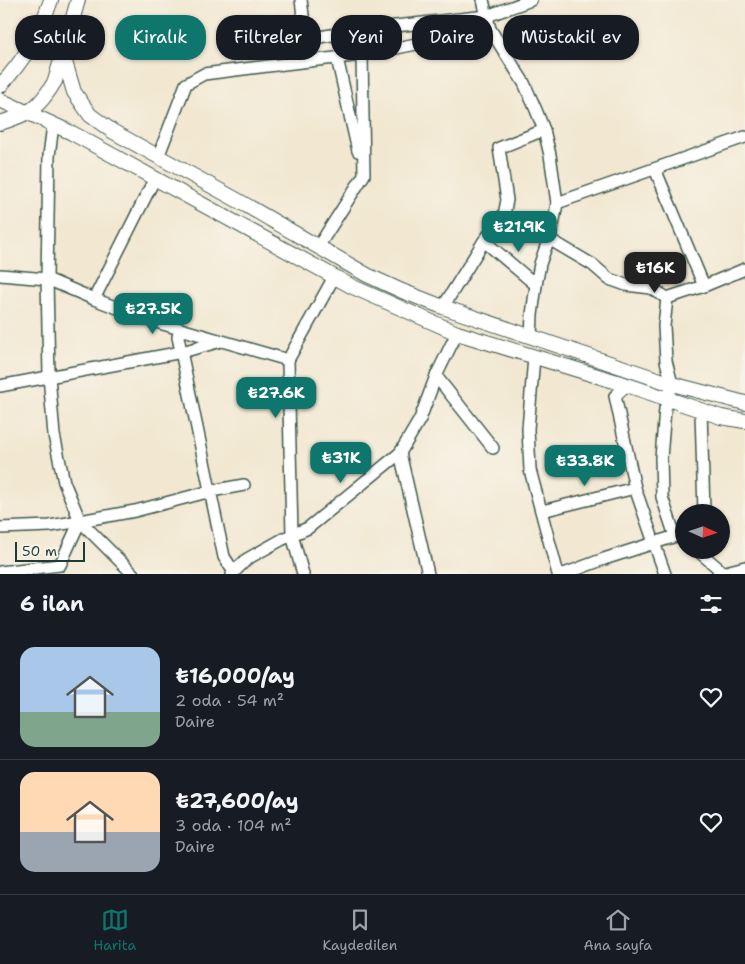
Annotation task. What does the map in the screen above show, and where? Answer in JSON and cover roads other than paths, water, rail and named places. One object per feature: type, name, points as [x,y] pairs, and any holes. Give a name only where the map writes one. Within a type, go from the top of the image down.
[{"type":"street","points":[[45,15],[51,0]]},
{"type":"street","points":[[74,15],[78,0]]},
{"type":"street","points":[[301,0],[303,15]]},
{"type":"street","points":[[483,0],[487,15]]},
{"type":"street","points":[[490,15],[531,0]]},
{"type":"street","points":[[321,37],[368,29],[412,24]]},
{"type":"street","points":[[493,34],[524,83],[544,130],[550,155],[557,203],[553,226],[540,264],[532,315],[534,357],[528,430],[530,470],[558,574]]},
{"type":"street","points":[[158,157],[186,84],[204,74],[331,59]]},
{"type":"street","points":[[0,86],[21,60]]},
{"type":"street","points":[[0,123],[28,114],[38,105],[55,81],[61,60]]},
{"type":"street","points":[[64,60],[74,92],[90,115],[112,131],[238,200],[318,248],[393,287],[443,307],[672,384],[745,403]]},
{"type":"street","points":[[337,60],[364,175]]},
{"type":"street","points":[[318,248],[364,175],[362,60]]},
{"type":"street","points":[[0,100],[72,133],[334,277],[397,308],[457,334],[627,385],[701,411],[745,421]]},
{"type":"street","points":[[53,125],[49,156],[48,376],[54,435],[64,482],[80,521],[133,574]]},
{"type":"street","points":[[443,307],[484,240],[504,215],[506,200],[499,148],[544,130]]},
{"type":"street","points":[[557,203],[745,137]]},
{"type":"street","points":[[655,169],[704,286]]},
{"type":"street","points":[[94,299],[155,178]]},
{"type":"street","points":[[549,239],[593,265],[609,279],[626,285],[651,288],[668,298],[745,269]]},
{"type":"street","points":[[484,240],[536,285]]},
{"type":"street","points":[[0,275],[48,279],[149,320],[288,360]]},
{"type":"street","points":[[303,574],[292,535],[288,360],[334,277]]},
{"type":"street","points":[[668,298],[664,326],[666,361],[672,384],[668,400],[661,458],[662,497],[675,532]]},
{"type":"street","points":[[180,329],[178,337],[224,557],[233,573],[247,559],[308,528],[400,453],[420,419],[436,376],[457,334]]},
{"type":"street","points":[[0,386],[48,376],[77,373],[182,352],[221,342]]},
{"type":"street","points":[[436,376],[493,448]]},
{"type":"street","points":[[627,385],[615,396],[635,488],[665,574]]},
{"type":"street","points":[[701,411],[704,504]]},
{"type":"street","points":[[400,453],[428,574]]},
{"type":"street","points":[[0,528],[50,526],[80,521],[135,511],[211,491],[244,485]]},
{"type":"street","points":[[542,512],[635,488]]},
{"type":"street","points":[[0,572],[60,565],[80,521]]},
{"type":"street","points":[[564,574],[653,543],[675,538]]},
{"type":"street","points":[[709,559],[722,574],[745,567]]}]
